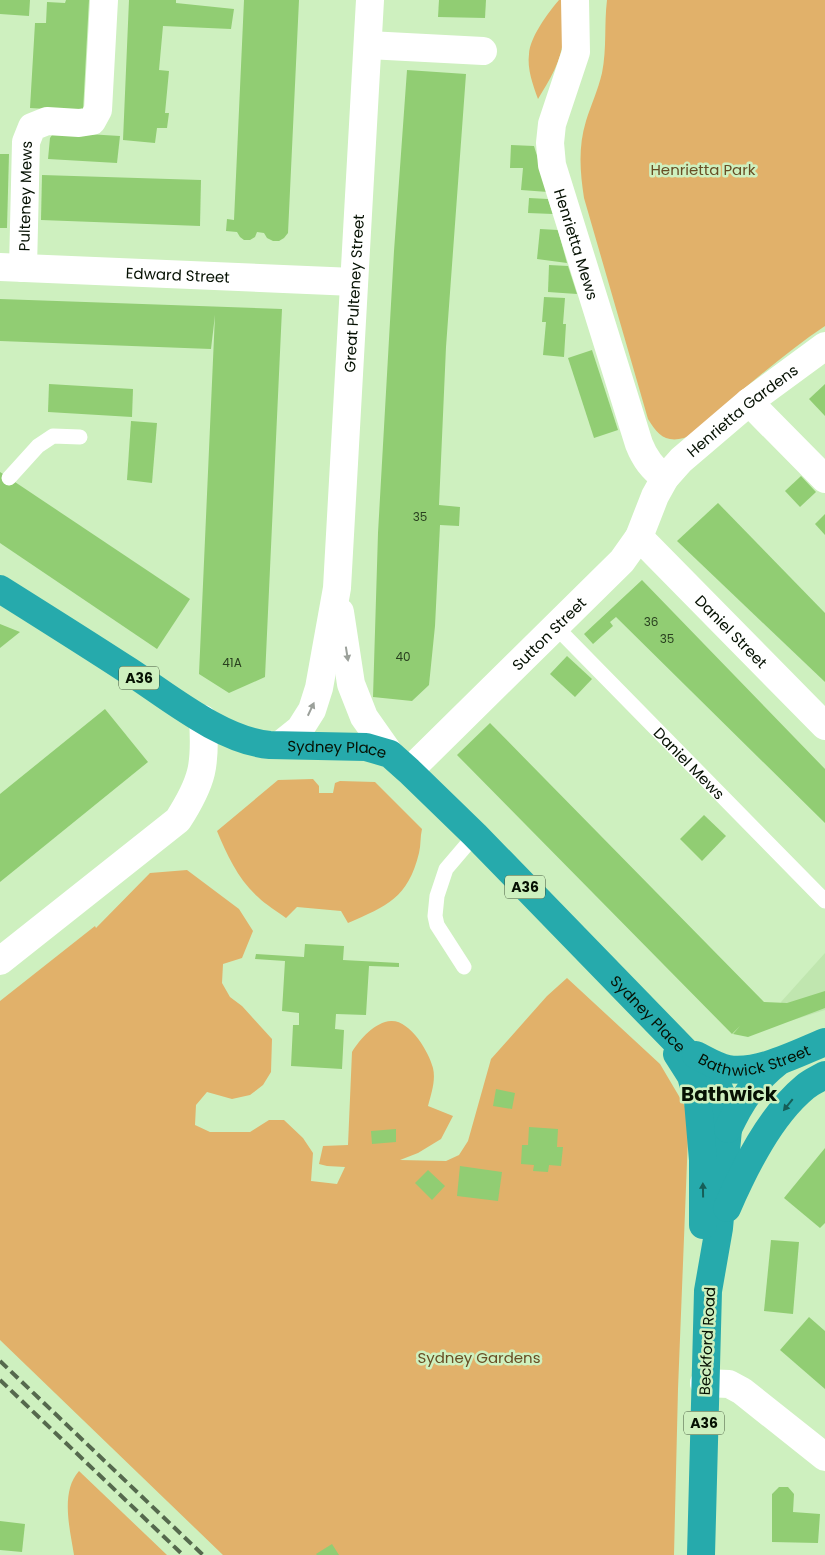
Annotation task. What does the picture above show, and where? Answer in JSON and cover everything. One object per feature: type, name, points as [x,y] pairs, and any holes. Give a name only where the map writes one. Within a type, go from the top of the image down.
[{"type":"highway","name":"A36","points":[[0,589],[203,720]]},
{"type":"highway","name":"Sydney Place","points":[[203,720],[254,744],[366,747],[400,762],[475,835],[658,1023],[688,1063],[717,1084],[724,1101],[728,1129]]},
{"type":"highway","name":"Bathwick Street","points":[[688,1063],[745,1070],[780,1060],[825,1042]]},
{"type":"highway","name":"A36","points":[[728,1129],[739,1105],[750,1089],[765,1072],[780,1060]]},
{"type":"highway","name":"A36","points":[[688,1063],[698,1101],[703,1160],[703,1233],[708,1291]]},
{"type":"highway","points":[[717,1084],[750,1089],[825,1064]]},
{"type":"highway","name":"A36","points":[[719,1228],[739,1182],[771,1127],[791,1101],[806,1086],[825,1075]]},
{"type":"highway","name":"Beckford Road","points":[[701,1555],[704,1383],[708,1291],[719,1228],[728,1129]]},
{"type":"street","name":"Pulteney Mews","points":[[12,268],[26,142],[32,127],[47,121],[79,123],[92,121],[98,110],[104,0]]},
{"type":"street","name":"Great Pulteney Street","points":[[280,745],[300,729],[312,710],[319,688],[337,588],[370,0]]},
{"type":"street","name":"Henrietta Mews","points":[[575,0],[576,52],[552,124],[550,143],[552,165],[639,444],[653,470],[665,478]]},
{"type":"street","points":[[368,45],[484,51]]},
{"type":"street","name":"Edward Street","points":[[12,268],[354,282]]},
{"type":"street","name":"Henrietta Gardens","points":[[665,478],[680,460],[749,402],[825,346]]},
{"type":"street","points":[[749,402],[825,479]]},
{"type":"street","name":"Sutton Street","points":[[400,762],[555,626],[622,561],[639,537],[655,496],[665,478]]},
{"type":"street","name":"Daniel Street","points":[[639,537],[825,726]]},
{"type":"street","name":"Great Pulteney Street","points":[[337,588],[351,684],[364,716],[400,762]]},
{"type":"street","points":[[0,961],[178,820],[192,799],[201,774],[205,752],[203,720]]},
{"type":"street","points":[[704,1383],[729,1384],[742,1391],[823,1452]]},
{"type":"lane","points":[[9,478],[38,446],[53,436],[80,437]]},
{"type":"lane","name":"Daniel Mews","points":[[555,626],[825,901]]},
{"type":"lane","points":[[464,967],[437,925],[434,916],[437,896],[446,869],[475,835]]},
{"type":"shaded area","points":[[825,953],[825,1010],[790,1021],[781,1002]]},
{"type":"green space","points":[[559,0],[562,0],[563,10],[562,47],[554,70],[538,99],[530,71],[530,47],[540,26]]},
{"type":"green space","name":"Henrietta Park","points":[[607,0],[825,0],[825,326],[765,371],[699,429],[684,438],[672,439],[662,436],[648,419],[584,198],[581,169],[583,131],[602,73]]},
{"type":"green space","points":[[313,779],[319,786],[319,793],[333,793],[335,783],[340,781],[375,782],[422,829],[420,850],[409,881],[402,890],[385,905],[348,923],[341,911],[297,907],[286,918],[261,900],[239,875],[217,831],[278,780]]},
{"type":"green space","name":"Sydney Gardens","points":[[187,870],[239,909],[253,931],[242,958],[223,964],[222,983],[230,997],[242,1006],[272,1039],[271,1072],[263,1085],[250,1095],[232,1099],[207,1092],[196,1105],[195,1125],[210,1132],[250,1132],[269,1120],[284,1120],[303,1138],[313,1153],[311,1181],[337,1184],[345,1167],[319,1164],[323,1146],[348,1145],[352,1052],[368,1032],[379,1024],[391,1021],[398,1022],[412,1031],[418,1038],[431,1061],[434,1073],[433,1087],[428,1106],[453,1116],[441,1139],[418,1153],[400,1160],[446,1161],[459,1155],[468,1141],[491,1059],[547,996],[567,978],[660,1064],[686,1108],[688,1137],[678,1389],[674,1555],[223,1555],[0,1340],[0,1001],[95,926],[96,928],[150,873]]},
{"type":"green space","points":[[79,1471],[167,1555],[74,1555],[69,1523],[68,1500],[73,1480]]},
{"type":"building","points":[[0,0],[30,0],[29,16],[0,14]]},
{"type":"building","points":[[66,0],[89,0],[83,111],[30,108],[35,23],[46,23],[47,2],[65,3]]},
{"type":"building","points":[[129,0],[176,0],[176,3],[234,9],[231,29],[163,26],[159,70],[169,71],[165,113],[169,113],[167,128],[157,128],[155,143],[123,140]]},
{"type":"building","points":[[244,0],[299,0],[288,233],[279,241],[273,241],[267,238],[264,233],[257,232],[255,237],[250,240],[244,240],[237,232],[226,231],[227,219],[234,220]]},
{"type":"building","points":[[439,0],[486,0],[485,18],[438,17]]},
{"type":"building","points":[[407,70],[466,74],[446,347],[439,505],[460,507],[459,526],[440,525],[435,626],[429,685],[412,701],[373,697],[378,533],[394,251]]},
{"type":"building","points":[[54,132],[120,136],[117,163],[48,159],[50,138]]},
{"type":"building","points":[[511,145],[534,146],[548,192],[521,190],[523,168],[510,168]]},
{"type":"building","points":[[0,154],[9,154],[7,228],[0,228]]},
{"type":"building","points":[[42,175],[201,180],[200,226],[41,220]]},
{"type":"building","points":[[529,198],[548,199],[553,214],[528,213]]},
{"type":"building","points":[[540,229],[558,230],[567,263],[537,259]]},
{"type":"building","points":[[549,265],[568,266],[577,294],[548,292]]},
{"type":"building","points":[[544,297],[565,298],[563,324],[566,324],[564,357],[543,355],[546,322],[542,322]]},
{"type":"building","points":[[0,299],[282,309],[265,677],[229,693],[199,674],[215,315],[211,349],[0,341]]},
{"type":"building","points":[[592,350],[618,430],[594,438],[568,358]]},
{"type":"building","points":[[49,384],[133,389],[132,417],[48,412]]},
{"type":"building","points":[[825,384],[825,416],[809,399]]},
{"type":"building","points":[[131,421],[157,423],[152,483],[127,480]]},
{"type":"building","points":[[0,472],[190,599],[157,649],[0,543]]},
{"type":"building","points":[[801,476],[816,492],[800,507],[785,491]]},
{"type":"building","points":[[718,503],[825,613],[825,682],[677,541]]},
{"type":"building","points":[[825,514],[825,535],[815,524]]},
{"type":"building","points":[[642,580],[825,769],[825,823],[616,617],[610,622],[613,626],[593,644],[584,634]]},
{"type":"building","points":[[0,624],[20,632],[0,648]]},
{"type":"building","points":[[567,656],[592,679],[575,697],[550,674]]},
{"type":"building","points":[[105,709],[148,762],[0,882],[0,794]]},
{"type":"building","points":[[490,723],[764,1002],[787,1003],[825,991],[825,1008],[748,1037],[733,1034],[740,1026],[732,1034],[457,755]]},
{"type":"building","points":[[704,815],[726,836],[702,861],[680,839]]},
{"type":"building","points":[[305,944],[344,946],[343,960],[399,963],[399,967],[369,966],[366,1015],[336,1014],[335,1029],[344,1030],[342,1069],[291,1066],[293,1025],[299,1025],[299,1013],[282,1011],[285,961],[255,959],[256,954],[304,957]]},
{"type":"building","points":[[496,1089],[515,1093],[512,1109],[493,1106]]},
{"type":"building","points":[[529,1127],[558,1129],[557,1147],[563,1147],[561,1166],[549,1165],[548,1172],[533,1171],[534,1165],[521,1164],[522,1145],[528,1145]]},
{"type":"building","points":[[396,1129],[396,1142],[372,1144],[371,1131]]},
{"type":"building","points":[[825,1148],[825,1223],[820,1228],[784,1198]]},
{"type":"building","points":[[460,1166],[502,1172],[498,1201],[457,1196]]},
{"type":"building","points":[[428,1170],[445,1186],[432,1200],[415,1183]]},
{"type":"building","points":[[771,1240],[799,1242],[793,1314],[764,1311]]},
{"type":"building","points":[[809,1317],[825,1331],[825,1389],[780,1350]]},
{"type":"building","points":[[779,1487],[788,1487],[794,1494],[793,1512],[820,1514],[818,1543],[772,1542],[772,1494]]},
{"type":"building","points":[[0,1521],[25,1524],[22,1552],[0,1550]]},
{"type":"building","points":[[332,1544],[339,1555],[316,1554]]},
{"type":"railway","points":[[0,1361],[203,1555]]},
{"type":"railway","points":[[0,1380],[183,1555]]},
{"type":"district","name":"Bathwick","points":[[729,1094]]}]
